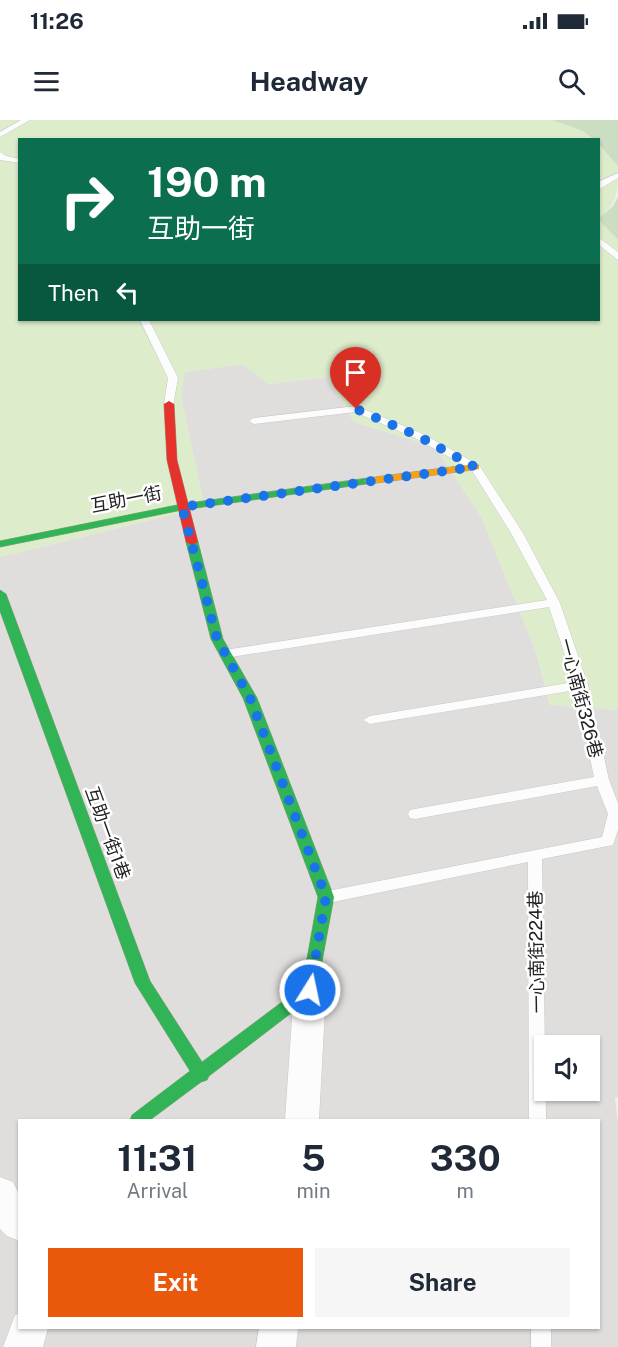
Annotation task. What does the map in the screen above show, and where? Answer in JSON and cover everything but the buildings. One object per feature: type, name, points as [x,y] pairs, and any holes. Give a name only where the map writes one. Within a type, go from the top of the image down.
[{"type":"street","points":[[169,404],[172,460],[217,639],[250,698],[326,897],[310,990],[302,1119]]},
{"type":"street","name":"互助一街","points":[[0,544],[182,507],[475,467]]},
{"type":"street","name":"互助一街1巷","points":[[0,594],[143,983],[201,1075]]},
{"type":"street","points":[[139,1119],[201,1075],[310,990]]},
{"type":"street","points":[[24,1347],[29,1329]]},
{"type":"street","points":[[276,1347],[279,1329]]},
{"type":"lane","points":[[0,135],[26,120]]},
{"type":"lane","points":[[0,154],[3,158],[18,162]]},
{"type":"lane","points":[[600,185],[618,176]]},
{"type":"lane","points":[[600,241],[618,257]]},
{"type":"lane","points":[[144,321],[173,378],[169,404]]},
{"type":"lane","points":[[254,421],[356,409],[418,436],[475,467]]},
{"type":"lane","name":"一心南街326巷","points":[[326,897],[608,841],[615,825],[615,814],[602,780],[581,685],[554,603],[517,533],[475,467]]},
{"type":"lane","points":[[225,654],[554,603]]},
{"type":"lane","points":[[370,720],[581,685]]},
{"type":"lane","points":[[415,814],[602,780]]},
{"type":"lane","name":"一心南街224巷","points":[[535,855],[538,1119]]},
{"type":"lane","points":[[541,1329],[541,1347]]},
{"type":"shaded area","points":[[243,364],[269,384],[327,377],[354,422],[435,447],[481,516],[536,652],[550,705],[618,710],[618,1097],[615,1098],[618,1124],[618,1347],[0,1347],[0,557],[204,507],[181,397],[184,372]]},
{"type":"green space","points":[[0,120],[552,120],[583,131],[592,138],[18,138],[18,321],[600,321],[600,221],[618,240],[618,710],[550,705],[536,652],[481,516],[435,447],[354,422],[327,377],[269,384],[242,364],[185,372],[181,397],[205,507],[0,557]]},
{"type":"green space","points":[[552,120],[618,120],[618,166],[600,146],[600,138],[592,138],[583,131]]},
{"type":"green space","points":[[600,147],[618,166],[616,196],[600,218]]},
{"type":"green space","points":[[618,197],[618,240],[600,221],[600,217],[613,206]]},
{"type":"traffic: fast","points":[[0,544],[182,507],[369,481]]},
{"type":"traffic: fast","points":[[139,1119],[310,990],[326,897],[250,698],[217,639],[192,542]]},
{"type":"traffic: fast","points":[[0,594],[143,983],[201,1075]]},
{"type":"traffic: slow","points":[[369,481],[475,467]]},
{"type":"traffic: jam","points":[[169,404],[172,460],[192,542]]},
{"type":"route","points":[[310,990],[326,897],[250,698],[217,639],[182,507],[475,467],[418,436],[356,409]]}]
